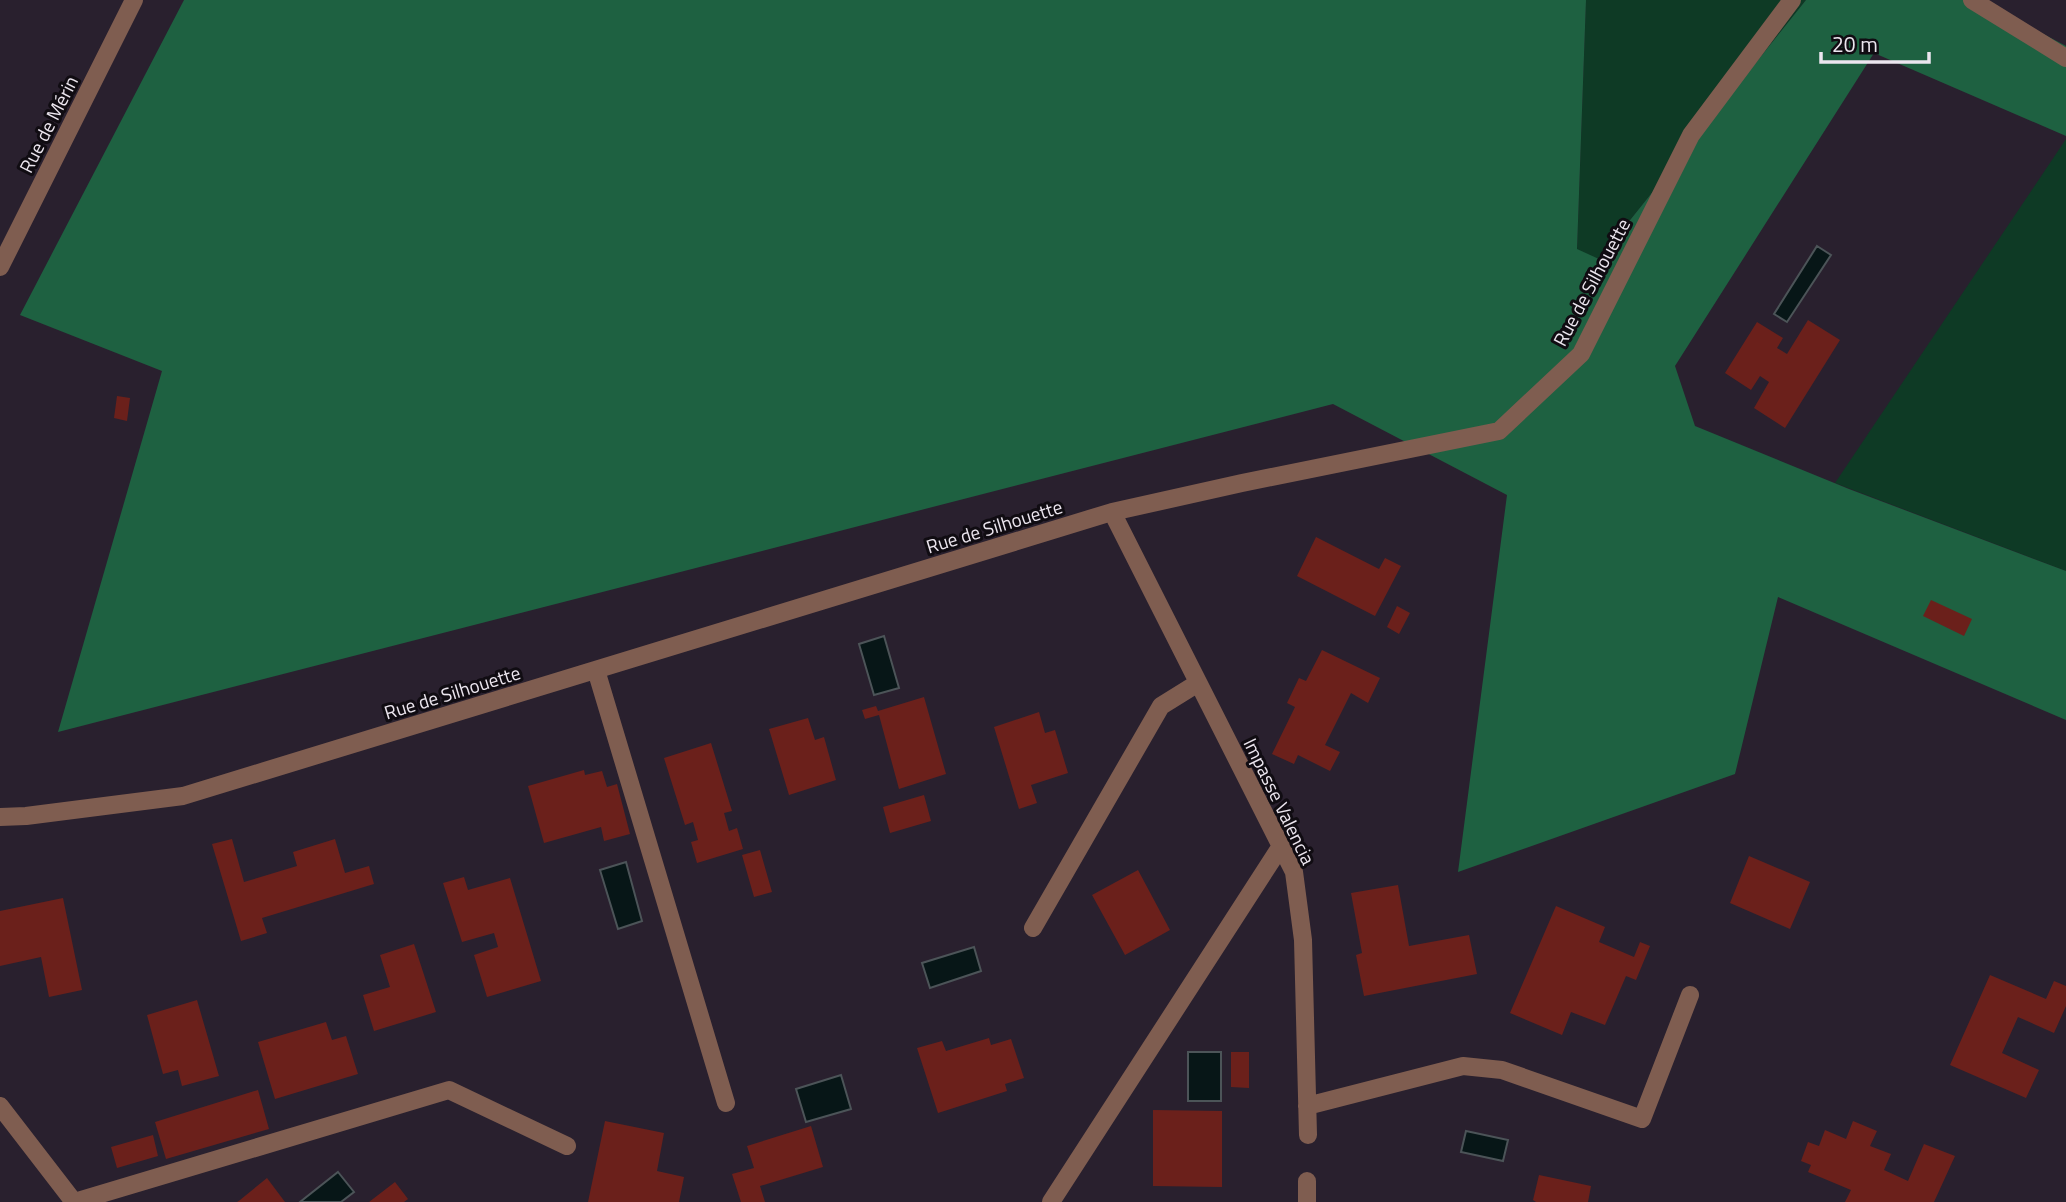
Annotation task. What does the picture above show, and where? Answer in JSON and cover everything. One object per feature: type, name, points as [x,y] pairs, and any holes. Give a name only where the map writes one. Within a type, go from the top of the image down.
[{"type":"street","name":"Rue de Mérin","points":[[0,267],[134,0]]},
{"type":"street","name":"Rue de Silhouette","points":[[0,817],[183,796],[1112,512],[1242,482],[1499,431],[1581,354],[1691,135],[1792,0]]},
{"type":"street","points":[[1972,0],[2066,58]]},
{"type":"street","name":"Impasse Valencia","points":[[1112,512],[1294,872],[1303,940],[1308,1135]]},
{"type":"street","points":[[596,670],[726,1103]]},
{"type":"street","points":[[1033,928],[1161,706],[1198,683]]},
{"type":"street","points":[[1051,1202],[1281,846]]},
{"type":"street","points":[[1307,1106],[1462,1066],[1502,1070],[1642,1119],[1690,995]]},
{"type":"street","points":[[0,1106],[74,1202],[449,1090],[567,1146]]},
{"type":"street","points":[[1307,1181],[1307,1202]]},
{"type":"green space","points":[[184,0],[1586,0],[1577,249],[1599,259],[1806,0],[1979,0],[2066,46],[2066,136],[1874,53],[1675,366],[1695,426],[1849,489],[2066,571],[2066,720],[1778,597],[1735,774],[1458,872],[1507,495],[1333,404],[58,732],[162,371],[20,315]]},
{"type":"green space","points":[[1586,0],[1806,0],[1599,259],[1577,250]]},
{"type":"green space","points":[[2066,139],[2066,571],[1835,483]]},
{"type":"shaded area","points":[[1817,246],[1831,255],[1787,322],[1774,314]]},
{"type":"shaded area","points":[[884,636],[899,688],[874,695],[859,644]]},
{"type":"shaded area","points":[[626,862],[642,921],[618,929],[600,870]]},
{"type":"shaded area","points":[[974,947],[981,971],[930,988],[922,963]]},
{"type":"shaded area","points":[[1188,1052],[1221,1052],[1221,1101],[1188,1101]]},
{"type":"shaded area","points":[[841,1075],[851,1109],[806,1122],[796,1089]]},
{"type":"shaded area","points":[[1466,1131],[1508,1140],[1503,1161],[1461,1152]]},
{"type":"shaded area","points":[[338,1172],[354,1192],[341,1202],[300,1202]]},
{"type":"building","points":[[1808,320],[1840,340],[1785,428],[1754,408],[1769,382],[1760,376],[1751,390],[1725,373],[1757,322],[1783,338],[1777,348],[1787,354]]},
{"type":"building","points":[[117,396],[130,398],[127,421],[114,418]]},
{"type":"building","points":[[1316,537],[1379,569],[1385,558],[1401,566],[1375,616],[1297,576]]},
{"type":"building","points":[[1931,600],[1972,619],[1964,636],[1923,616]]},
{"type":"building","points":[[1397,606],[1410,613],[1399,634],[1387,627]]},
{"type":"building","points":[[1322,650],[1380,678],[1368,703],[1351,693],[1325,745],[1340,752],[1330,771],[1298,755],[1294,764],[1272,754],[1295,707],[1287,703],[1299,678],[1306,681]]},
{"type":"building","points":[[924,697],[946,774],[899,789],[879,715],[865,719],[862,710],[876,706],[878,711]]},
{"type":"building","points":[[1039,712],[1045,733],[1055,730],[1068,773],[1031,785],[1037,803],[1019,809],[994,727]]},
{"type":"building","points":[[808,718],[815,740],[824,737],[836,780],[789,795],[769,729]]},
{"type":"building","points":[[711,743],[732,811],[724,813],[729,831],[737,828],[743,849],[697,863],[691,842],[698,840],[693,822],[685,825],[664,758]]},
{"type":"building","points":[[584,770],[585,775],[602,771],[607,787],[617,784],[630,834],[604,841],[601,827],[544,843],[528,786]]},
{"type":"building","points":[[924,795],[931,821],[890,833],[883,807]]},
{"type":"building","points":[[232,839],[244,882],[297,866],[293,852],[335,839],[345,873],[369,866],[374,884],[262,918],[267,933],[241,941],[212,844]]},
{"type":"building","points":[[760,850],[772,892],[754,897],[742,855]]},
{"type":"building","points":[[1749,856],[1810,882],[1790,929],[1730,903]]},
{"type":"building","points":[[1138,870],[1170,930],[1125,955],[1092,895]]},
{"type":"building","points":[[464,877],[468,890],[510,878],[541,981],[487,997],[474,955],[498,947],[494,933],[462,942],[443,883]]},
{"type":"building","points":[[1398,885],[1409,946],[1469,935],[1477,974],[1364,996],[1356,955],[1362,953],[1351,893]]},
{"type":"building","points":[[63,898],[82,990],[49,997],[41,957],[0,966],[0,911]]},
{"type":"building","points":[[1556,906],[1605,927],[1599,942],[1634,957],[1640,942],[1650,946],[1636,980],[1626,976],[1605,1025],[1571,1012],[1562,1035],[1510,1013]]},
{"type":"building","points":[[414,944],[436,1012],[374,1031],[363,995],[390,987],[380,955]]},
{"type":"building","points":[[1990,975],[2046,999],[2054,981],[2066,986],[2066,1006],[2054,1033],[2018,1017],[2002,1053],[2039,1070],[2026,1098],[1950,1065]]},
{"type":"building","points":[[197,1000],[219,1076],[182,1086],[178,1070],[163,1074],[147,1015]]},
{"type":"building","points":[[326,1022],[332,1040],[346,1036],[358,1074],[275,1099],[258,1042]]},
{"type":"building","points":[[989,1038],[991,1045],[1011,1039],[1024,1078],[1005,1084],[1007,1091],[938,1113],[917,1048],[942,1041],[946,1051]]},
{"type":"building","points":[[1231,1052],[1249,1052],[1249,1088],[1231,1087]]},
{"type":"building","points":[[258,1090],[269,1129],[166,1159],[155,1122]]},
{"type":"building","points":[[1153,1110],[1222,1111],[1222,1187],[1153,1186]]},
{"type":"building","points":[[605,1121],[664,1133],[657,1171],[684,1177],[679,1202],[588,1202]]},
{"type":"building","points":[[1853,1121],[1877,1131],[1870,1146],[1891,1154],[1884,1170],[1908,1181],[1924,1144],[1955,1156],[1934,1202],[1845,1202],[1851,1190],[1808,1172],[1811,1165],[1801,1161],[1808,1142],[1819,1146],[1825,1130],[1846,1139]]},
{"type":"building","points":[[811,1126],[823,1167],[760,1186],[765,1202],[741,1202],[732,1174],[754,1168],[747,1146]]},
{"type":"building","points":[[153,1135],[158,1156],[117,1168],[111,1147]]},
{"type":"building","points":[[1539,1175],[1591,1186],[1588,1202],[1536,1202],[1533,1200]]},
{"type":"building","points":[[267,1178],[285,1202],[237,1202],[240,1200]]},
{"type":"building","points":[[395,1182],[408,1199],[404,1202],[369,1202]]}]
